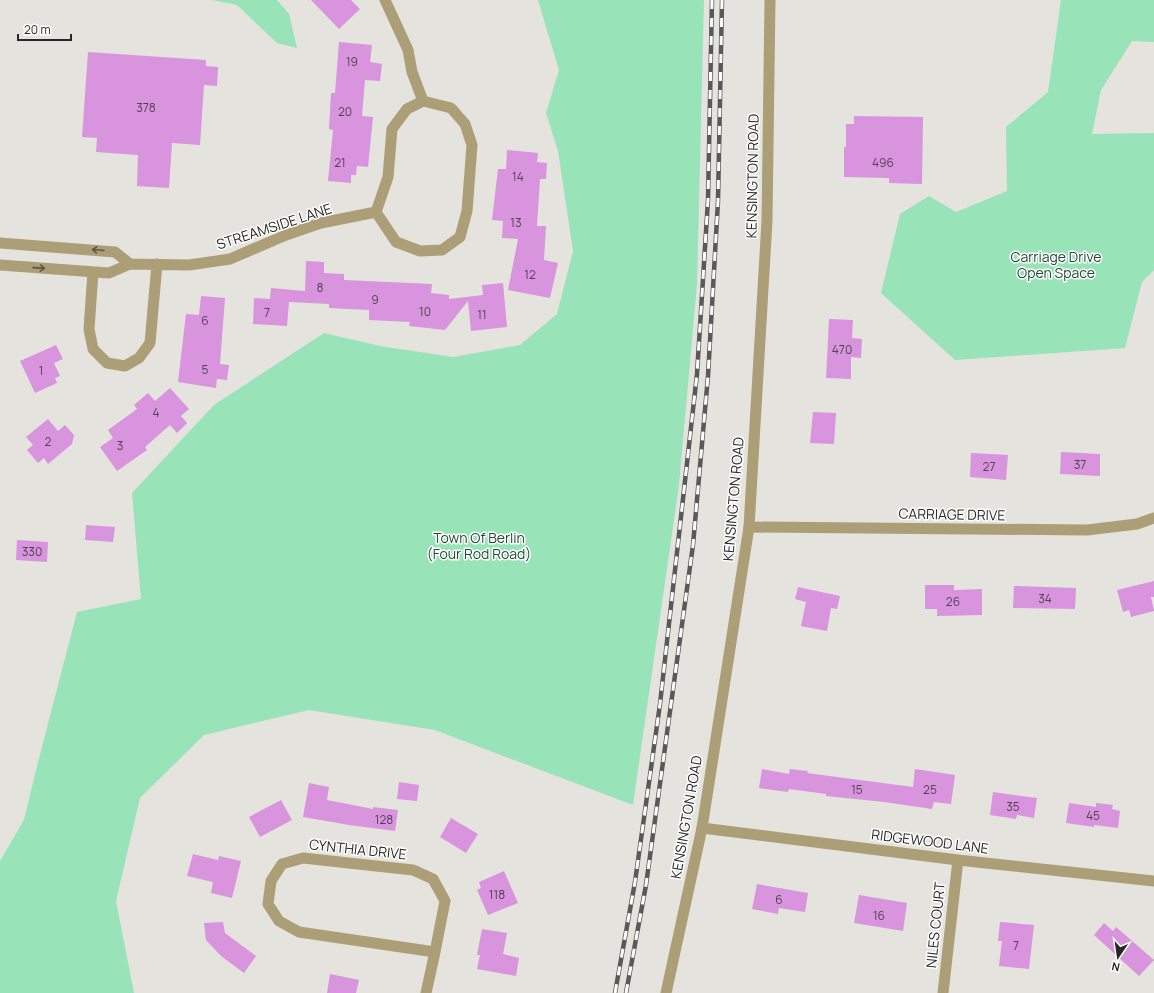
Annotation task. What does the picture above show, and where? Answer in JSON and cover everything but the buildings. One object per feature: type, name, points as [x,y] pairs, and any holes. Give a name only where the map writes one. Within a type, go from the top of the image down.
[{"type":"street","points":[[385,0],[408,50],[412,72],[423,100]]},
{"type":"street","name":"KENSINGTON ROAD","points":[[666,993],[702,828],[749,527],[767,221],[770,0]]},
{"type":"street","points":[[423,100],[451,108],[465,124],[472,145],[467,211],[460,237],[442,250],[420,251],[396,242],[376,212],[388,177],[392,129],[407,109],[423,100]]},
{"type":"street","name":"STREAMSIDE LANE","points":[[0,265],[109,273],[130,264],[190,265],[230,259],[286,235],[321,223],[376,212]]},
{"type":"street","points":[[0,243],[115,252],[130,264]]},
{"type":"street","points":[[93,272],[89,329],[93,349],[107,363],[124,366],[139,358],[150,344],[156,264]]},
{"type":"street","name":"CARRIAGE DRIVE","points":[[749,527],[1087,530],[1137,524],[1154,518]]},
{"type":"street","name":"RIDGEWOOD LANE","points":[[702,828],[958,860],[1154,881]]},
{"type":"street","name":"CYNTHIA DRIVE","points":[[426,993],[435,952],[445,901],[433,879],[413,870],[303,858],[282,864],[271,881],[268,904],[279,921],[299,932],[435,952]]},
{"type":"street","name":"NILES COURT","points":[[943,993],[958,860]]},
{"type":"green space","points":[[212,0],[277,0],[289,14],[297,48],[277,43],[237,5]]},
{"type":"green space","name":"Town Of Berlin (Four Rod Road)","points":[[538,0],[704,0],[697,284],[679,485],[633,805],[435,730],[309,710],[204,735],[140,798],[116,901],[134,993],[0,993],[0,861],[24,820],[77,612],[141,599],[132,493],[214,405],[324,333],[380,346],[453,357],[520,345],[557,314],[573,251],[558,151],[546,113],[559,70]]},
{"type":"green space","name":"Carriage Drive Open Space","points":[[1061,0],[1154,0],[1154,42],[1132,41],[1101,90],[1092,134],[1154,133],[1154,270],[1142,282],[1125,348],[955,360],[881,293],[900,214],[929,196],[956,212],[1007,191],[1006,127],[1048,92]]},
{"type":"railway","points":[[615,993],[635,882],[660,704],[697,374],[708,200],[712,0]]},
{"type":"railway","points":[[626,993],[646,885],[693,545],[708,376],[718,201],[722,0]]}]
